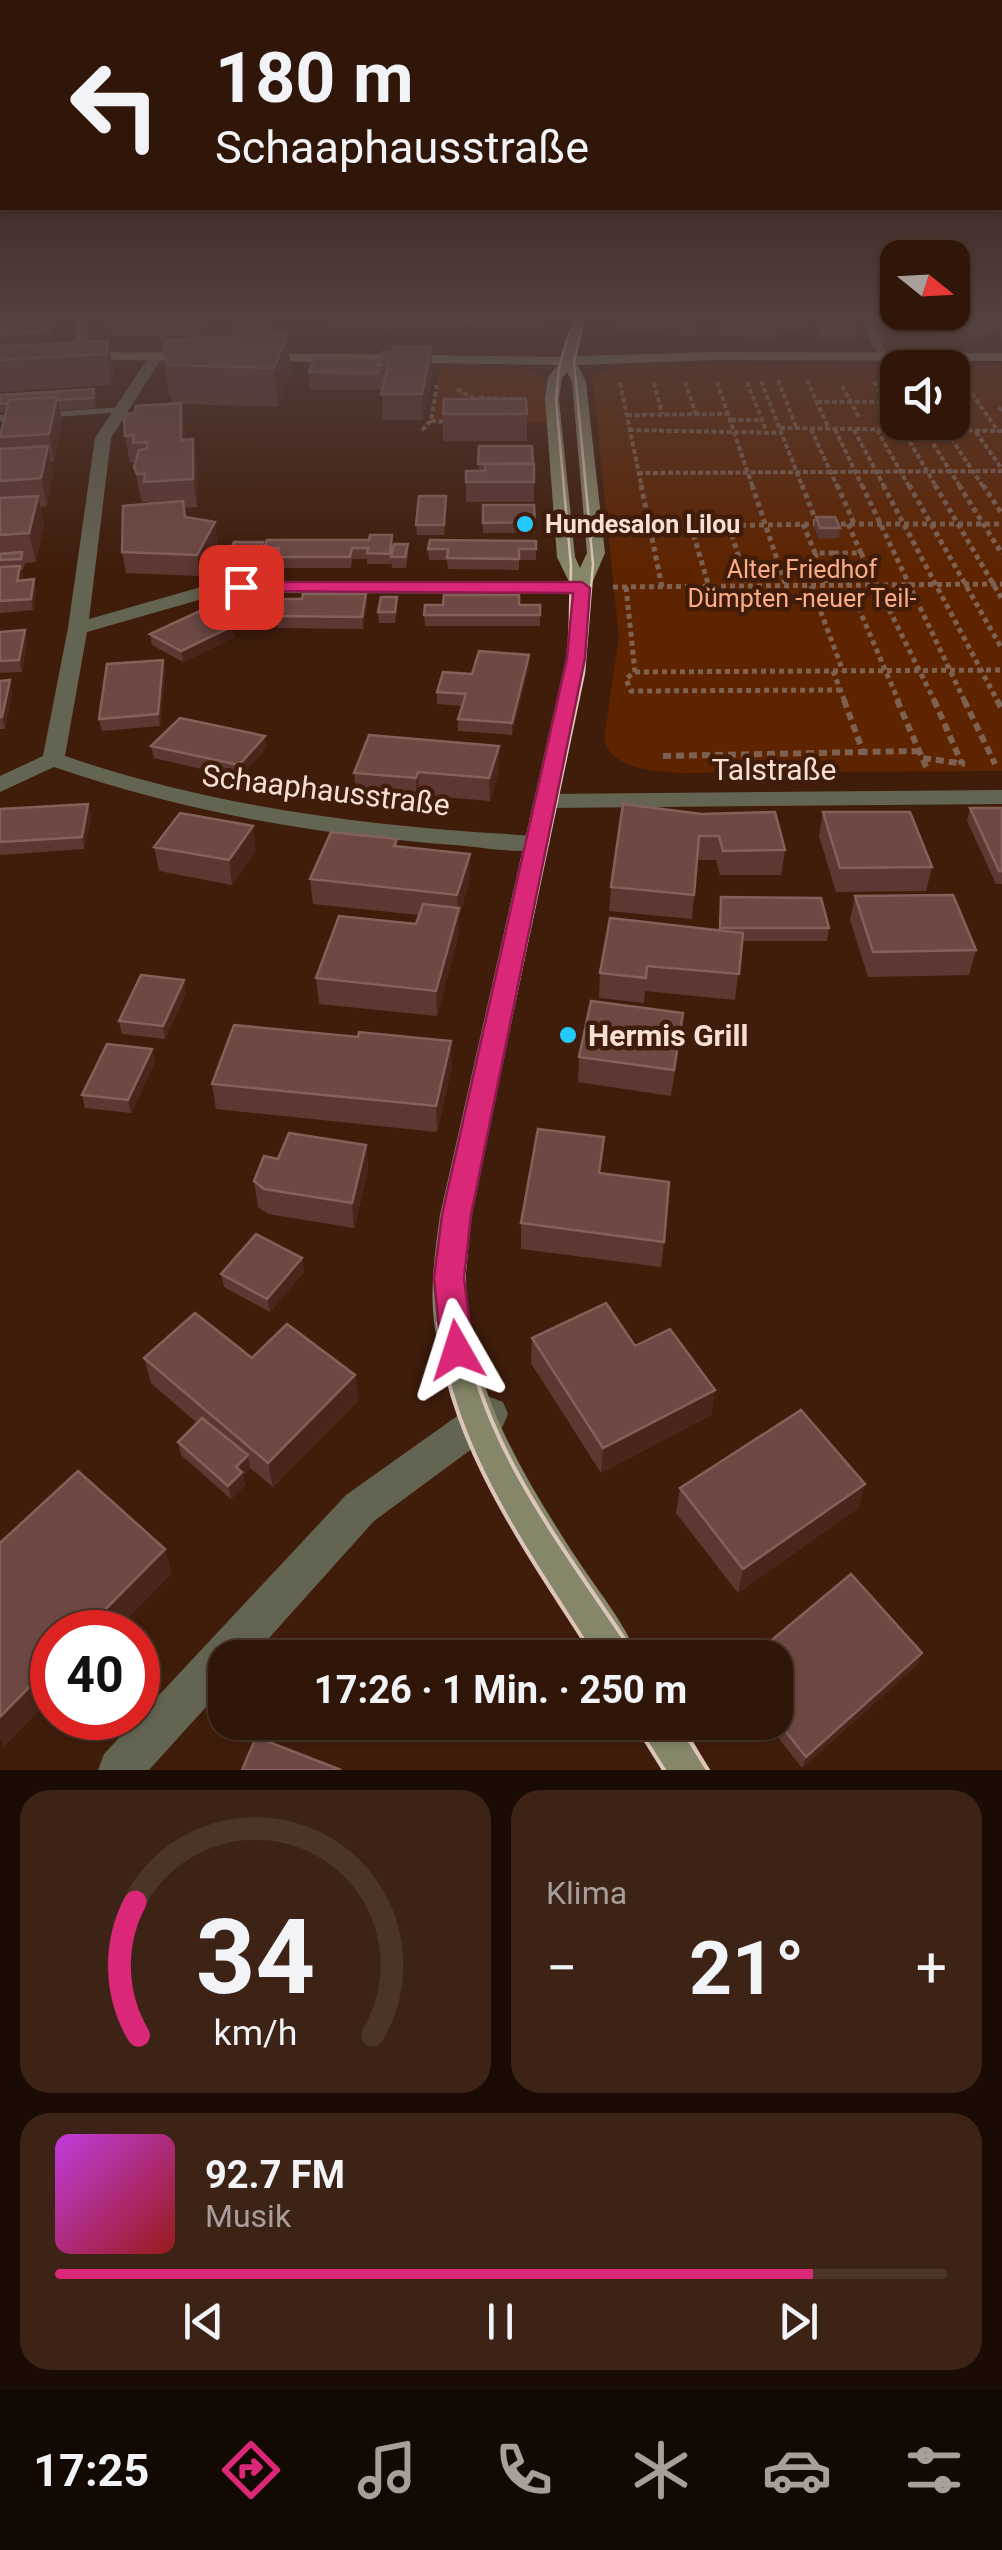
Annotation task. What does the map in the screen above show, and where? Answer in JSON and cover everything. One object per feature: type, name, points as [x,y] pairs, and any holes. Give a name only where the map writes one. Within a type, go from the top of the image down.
[{"type":"street","points":[[0,785],[53,759],[78,628],[102,438],[127,402]]},
{"type":"street","points":[[552,402],[566,557],[582,588]]},
{"type":"street","points":[[580,402],[596,553],[582,588],[576,658],[456,1215],[449,1278],[457,1350],[517,1496],[607,1640]]},
{"type":"street","points":[[78,628],[215,589],[582,588]]},
{"type":"street","name":"Schaaphausstraße","points":[[53,759],[117,784],[196,805],[286,822],[538,843]]},
{"type":"street","name":"Talstraße","points":[[547,800],[1002,797]]},
{"type":"street","points":[[120,1770],[360,1508],[484,1418]]},
{"type":"street","points":[[669,1740],[687,1770]]},
{"type":"lane","points":[[0,418],[122,410]]},
{"type":"path","points":[[422,430],[431,422],[434,402]]},
{"type":"path","points":[[480,402],[491,410]]},
{"type":"path","points":[[624,402],[662,587]]},
{"type":"path","points":[[658,402],[662,415]]},
{"type":"path","points":[[692,402],[696,414]]},
{"type":"path","points":[[726,402],[786,586]]},
{"type":"path","points":[[755,402],[767,433]]},
{"type":"path","points":[[770,402],[817,524]]},
{"type":"path","points":[[786,402],[797,429]]},
{"type":"path","points":[[664,756],[863,752],[920,755],[962,764],[999,764],[817,402],[880,402]]},
{"type":"path","points":[[850,402],[860,419]]},
{"type":"path","points":[[979,402],[1000,431]]},
{"type":"path","points":[[626,415],[696,414],[763,420]]},
{"type":"path","points":[[431,422],[452,422]]},
{"type":"path","points":[[811,429],[861,553],[921,670],[962,764]]},
{"type":"path","points":[[629,430],[877,430],[1002,648]]},
{"type":"path","points":[[854,430],[1002,710]]},
{"type":"path","points":[[970,431],[1000,431]]},
{"type":"path","points":[[638,473],[1002,470],[976,431]]},
{"type":"path","points":[[908,440],[1002,599]]},
{"type":"path","points":[[930,440],[1002,554]]},
{"type":"path","points":[[952,440],[1002,514]]},
{"type":"path","points":[[804,524],[826,586]]},
{"type":"path","points":[[651,526],[1002,524]]},
{"type":"path","points":[[691,526],[709,587]]},
{"type":"path","points":[[729,526],[748,586]]},
{"type":"path","points":[[815,554],[861,553]]},
{"type":"path","points":[[835,554],[939,798]]},
{"type":"path","points":[[582,588],[1002,584]]},
{"type":"path","points":[[811,586],[843,671]]},
{"type":"path","points":[[626,587],[634,672]]},
{"type":"path","points":[[840,690],[630,691],[626,679],[634,672],[1002,670]]},
{"type":"path","points":[[833,671],[863,752]]},
{"type":"green space","points":[[436,402],[549,402],[554,423],[434,421]]},
{"type":"green space","name":"Alter Friedhof Dümpten -neuer Teil-","points":[[595,402],[880,402],[880,440],[970,440],[970,402],[1002,402],[1002,771],[678,773],[624,763],[604,739],[619,637]]},
{"type":"building","points":[[9,402],[56,402],[49,434],[0,437]]},
{"type":"building","points":[[444,402],[526,402],[527,414],[443,414]]},
{"type":"building","points":[[181,403],[181,440],[193,439],[193,479],[144,482],[145,474],[137,474],[134,467],[139,450],[147,449],[147,442],[133,443],[134,435],[125,436],[124,420],[127,414],[135,413],[136,406]]},
{"type":"building","points":[[48,446],[41,478],[0,481],[0,449]]},
{"type":"building","points":[[479,446],[532,446],[533,463],[478,464]]},
{"type":"building","points":[[485,464],[534,464],[534,482],[466,482],[466,471],[485,471]]},
{"type":"building","points":[[38,496],[29,533],[0,535],[0,498]]},
{"type":"building","points":[[419,496],[446,496],[444,525],[416,525]]},
{"type":"building","points":[[183,501],[185,517],[215,522],[197,555],[122,552],[123,506]]},
{"type":"building","points":[[483,505],[534,505],[535,522],[483,523]]},
{"type":"building","points":[[816,517],[835,517],[840,528],[820,528]]},
{"type":"building","points":[[370,535],[392,535],[390,554],[352,548],[350,557],[277,557],[279,548],[264,548],[267,540],[369,540]]},
{"type":"building","points":[[430,540],[536,541],[536,549],[519,549],[519,559],[447,558],[448,549],[428,549]]},
{"type":"building","points":[[234,542],[263,542],[257,556],[228,555]]},
{"type":"building","points":[[394,544],[408,544],[405,557],[391,557]]},
{"type":"building","points":[[22,552],[21,559],[0,560],[0,554]]},
{"type":"building","points":[[20,566],[17,581],[34,579],[31,599],[0,601],[0,567]]},
{"type":"building","points":[[303,594],[366,594],[362,617],[276,616],[280,599],[302,599]]},
{"type":"building","points":[[444,595],[519,595],[519,605],[540,605],[540,615],[424,615],[425,605],[443,605]]},
{"type":"building","points":[[381,597],[397,597],[395,612],[378,612]]},
{"type":"building","points":[[202,610],[233,626],[181,651],[150,634]]},
{"type":"building","points":[[25,630],[19,660],[0,661],[0,632]]},
{"type":"building","points":[[479,651],[529,655],[512,723],[458,719],[466,694],[437,692],[443,672],[472,674]]},
{"type":"building","points":[[163,660],[158,714],[99,719],[107,664]]},
{"type":"building","points":[[10,680],[2,717],[0,717],[0,681]]},
{"type":"building","points":[[180,718],[265,736],[239,765],[151,746]]},
{"type":"building","points":[[369,735],[499,746],[489,778],[418,772],[416,778],[354,773]]},
{"type":"building","points":[[88,804],[82,837],[0,842],[0,809]]},
{"type":"building","points":[[623,804],[701,814],[775,812],[785,850],[723,851],[719,836],[699,836],[694,895],[611,887]]},
{"type":"building","points":[[970,808],[1002,808],[1002,871],[999,871]]},
{"type":"building","points":[[823,812],[910,812],[932,867],[840,868]]},
{"type":"building","points":[[180,813],[253,826],[229,860],[154,847]]},
{"type":"building","points":[[331,832],[397,839],[394,846],[470,854],[457,895],[310,879]]},
{"type":"building","points":[[953,895],[976,950],[873,952],[855,896]]},
{"type":"building","points":[[721,897],[821,898],[829,928],[720,928]]},
{"type":"building","points":[[423,904],[459,908],[436,991],[316,978],[339,916],[416,924]]},
{"type":"building","points":[[610,918],[743,933],[739,974],[647,966],[646,978],[600,973]]},
{"type":"building","points":[[141,975],[184,980],[163,1026],[119,1021]]},
{"type":"building","points":[[591,1001],[683,1013],[674,1070],[579,1057]]},
{"type":"building","points":[[234,1025],[451,1041],[436,1106],[212,1084]]},
{"type":"building","points":[[107,1044],[152,1049],[128,1100],[82,1095]]},
{"type":"building","points":[[538,1129],[604,1137],[599,1173],[669,1182],[664,1242],[521,1223]]},
{"type":"building","points":[[289,1133],[366,1145],[352,1203],[264,1189],[254,1181],[264,1156],[278,1159]]},
{"type":"building","points":[[256,1234],[302,1258],[267,1299],[221,1274]]},
{"type":"building","points":[[606,1303],[635,1346],[670,1329],[715,1390],[603,1448],[532,1338]]},
{"type":"building","points":[[195,1313],[252,1358],[287,1324],[355,1375],[268,1463],[144,1358]]},
{"type":"building","points":[[801,1410],[865,1484],[743,1569],[680,1488]]},
{"type":"building","points":[[202,1418],[248,1455],[236,1467],[242,1472],[228,1486],[178,1442]]},
{"type":"building","points":[[78,1471],[165,1549],[105,1610],[30,1610],[30,1686],[0,1717],[0,1543]]},
{"type":"building","points":[[851,1574],[922,1653],[806,1757],[792,1740],[793,1640],[772,1640]]},
{"type":"building","points":[[255,1740],[264,1740],[341,1770],[242,1770]]},
{"type":"tram line","points":[[439,1325],[438,1273],[447,1197],[569,663],[571,566],[556,402]]},
{"type":"tram line","points":[[465,1325],[464,1279],[471,1207],[584,673],[593,564],[578,402]]},
{"type":"tram line","points":[[438,1323],[445,1369],[476,1457],[520,1540],[584,1640]]},
{"type":"tram line","points":[[465,1323],[473,1368],[508,1455],[558,1540],[625,1640]]},
{"type":"tram line","points":[[645,1740],[664,1770]]},
{"type":"tram line","points":[[689,1740],[708,1770]]},
{"type":"place","name":"Hundesalon Lilou","points":[[525,524]]},
{"type":"place","name":"Hermis Grill","points":[[568,1035]]},
{"type":"route","points":[[241,587],[582,588],[576,658],[456,1215],[449,1278],[457,1350]]}]
